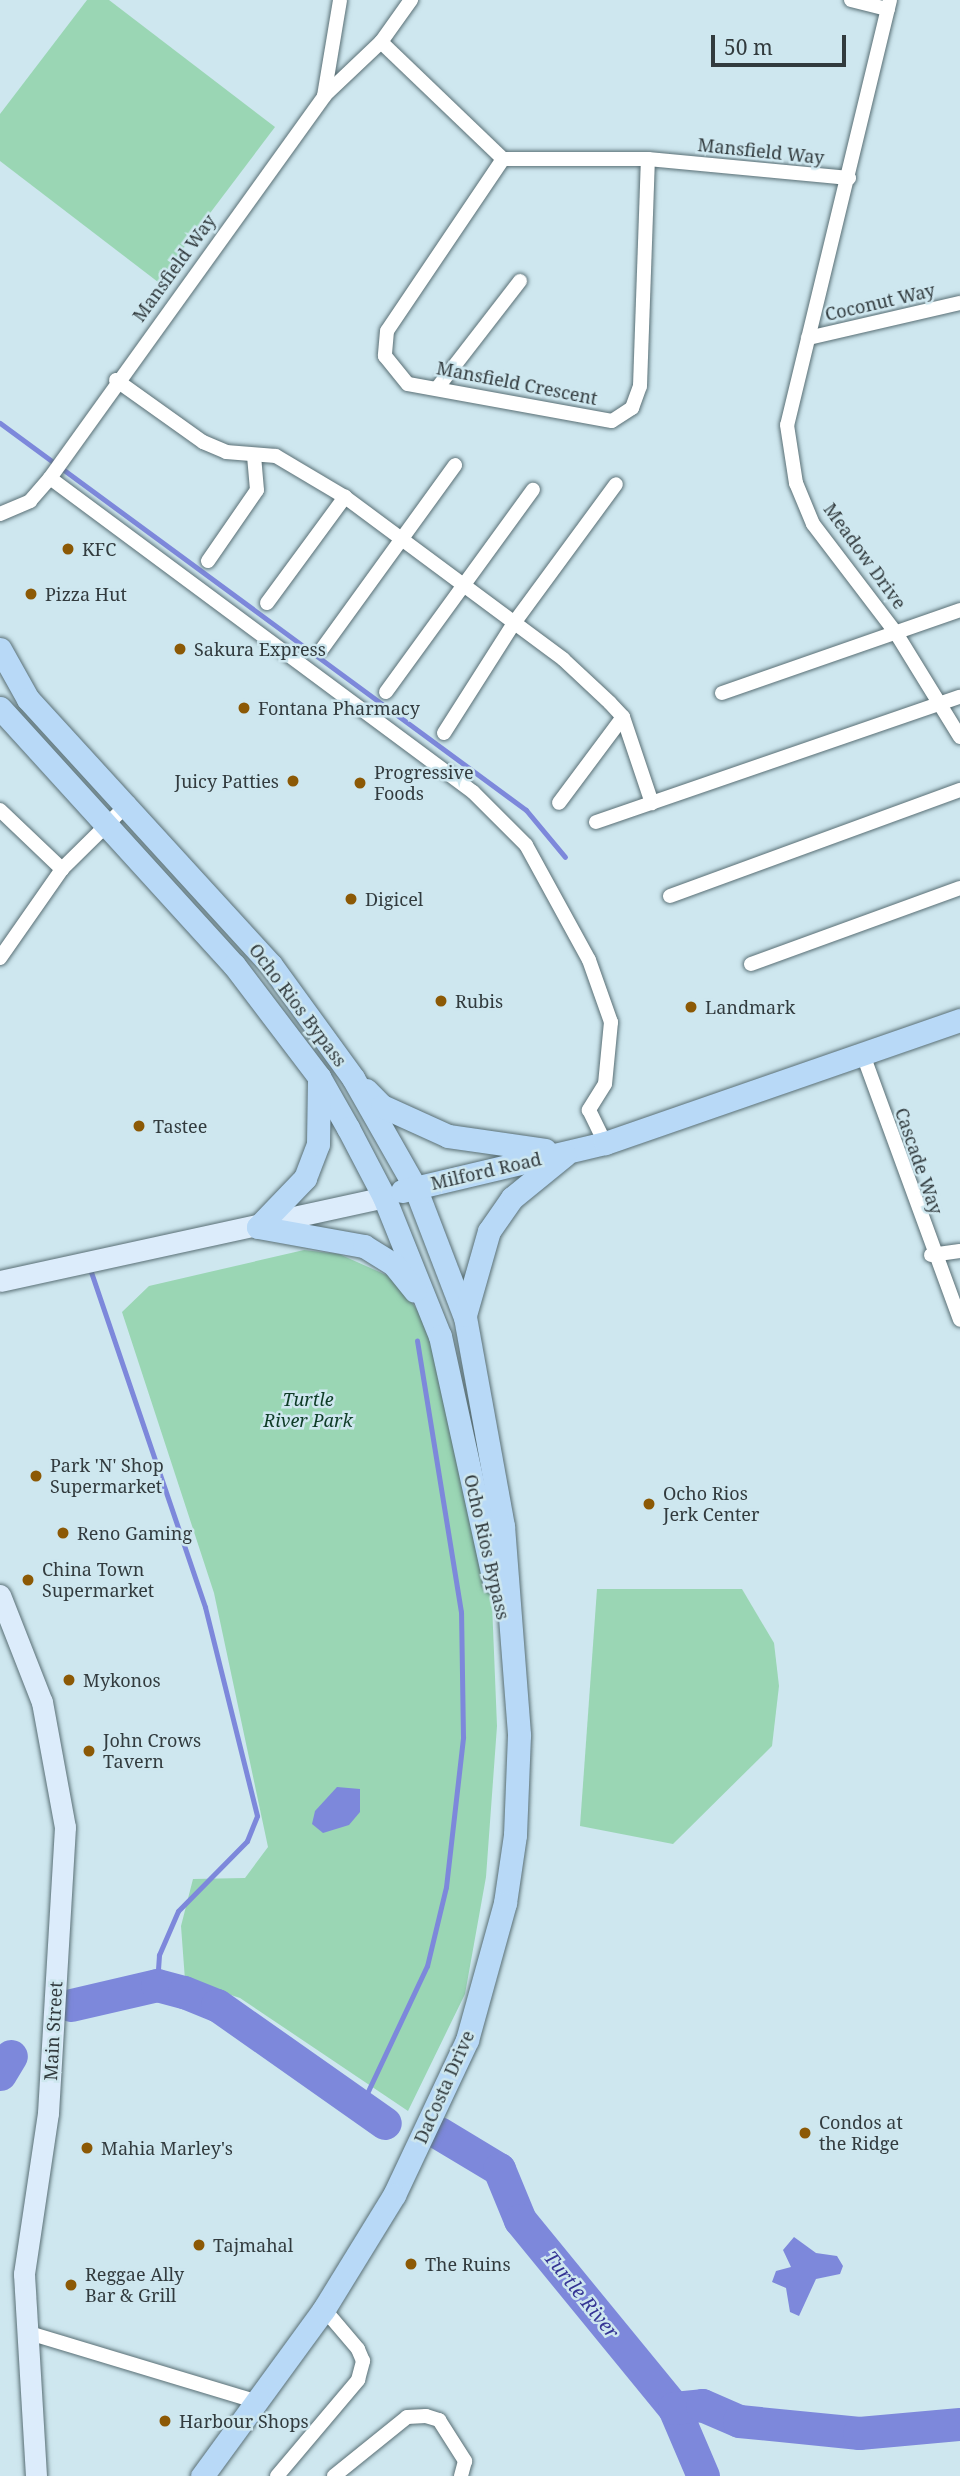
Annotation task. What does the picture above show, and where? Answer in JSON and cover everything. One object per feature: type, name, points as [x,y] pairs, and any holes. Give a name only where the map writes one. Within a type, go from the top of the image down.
[{"type":"main road","name":"Ocho Rios Bypass","points":[[0,649],[28,699],[129,803],[271,965],[353,1078],[415,1187],[465,1317],[503,1526],[507,1639]]},
{"type":"main road","name":"Ocho Rios Bypass","points":[[0,708],[234,965],[319,1077],[384,1197],[440,1336],[507,1639]]},
{"type":"main road","name":"Milford Road","points":[[384,1197],[415,1187],[605,1143],[960,1020]]},
{"type":"main road","points":[[258,1227],[305,1178],[318,1144],[319,1077]]},
{"type":"main road","points":[[353,1078],[382,1106],[449,1136],[567,1153]]},
{"type":"main road","points":[[465,1317],[489,1231],[512,1198],[567,1153]]},
{"type":"main road","points":[[258,1227],[364,1246],[394,1265],[440,1336]]},
{"type":"main road","name":"DaCosta Drive","points":[[202,2476],[324,2309],[394,2196],[434,2116],[489,1968],[515,1835],[519,1735],[507,1639]]},
{"type":"street","points":[[324,96],[340,0]]},
{"type":"street","name":"Mansfield Way","points":[[0,514],[30,501],[324,96],[381,42],[411,0]]},
{"type":"street","points":[[851,0],[889,5]]},
{"type":"street","name":"Meadow Drive","points":[[889,5],[787,425],[796,483],[813,524],[896,633],[942,703],[960,737]]},
{"type":"street","points":[[381,42],[503,159]]},
{"type":"street","name":"Mansfield Way","points":[[503,159],[648,159],[849,178]]},
{"type":"street","name":"Mansfield Crescent","points":[[503,159],[387,331],[386,356],[398,377],[612,421],[632,408],[640,386],[648,159]]},
{"type":"street","points":[[438,387],[520,281]]},
{"type":"street","name":"Coconut Way","points":[[808,338],[960,303]]},
{"type":"street","points":[[116,380],[203,442],[254,455],[275,456],[345,497],[514,623],[623,717],[652,803]]},
{"type":"street","points":[[208,561],[257,490],[254,455]]},
{"type":"street","points":[[322,649],[455,465]]},
{"type":"street","points":[[53,472],[473,792],[526,845],[589,960],[611,1022],[605,1084],[589,1110],[605,1143]]},
{"type":"street","points":[[443,733],[514,623],[616,484]]},
{"type":"street","points":[[386,692],[533,490]]},
{"type":"street","points":[[267,604],[345,497]]},
{"type":"street","points":[[722,693],[960,610]]},
{"type":"street","points":[[596,822],[960,697]]},
{"type":"street","points":[[559,803],[623,717]]},
{"type":"street","points":[[670,895],[960,790]]},
{"type":"street","points":[[0,958],[62,869],[129,803]]},
{"type":"street","points":[[0,810],[62,869]]},
{"type":"street","points":[[751,964],[960,888]]},
{"type":"street","name":"Cascade Way","points":[[862,1052],[931,1255],[960,1320]]},
{"type":"street","name":"Milford Road","points":[[0,1281],[258,1227],[384,1197]]},
{"type":"street","points":[[931,1255],[960,1251]]},
{"type":"street","name":"Main Street","points":[[0,1594],[42,1702],[65,1827],[48,2113],[24,2274],[36,2476]]},
{"type":"street","points":[[277,2476],[358,2380],[363,2361],[358,2349],[324,2309]]},
{"type":"street","points":[[26,2332],[254,2402]]},
{"type":"street","points":[[334,2476],[407,2417],[426,2416],[439,2420],[465,2460],[461,2476]]},
{"type":"green space","points":[[87,0],[109,0],[275,127],[158,282],[0,161],[0,114]]},
{"type":"green space","name":"Turtle River Park","points":[[304,1250],[339,1254],[393,1278],[435,1333],[491,1579],[497,1726],[486,1877],[465,1994],[408,2111],[240,1998],[185,1980],[181,1926],[193,1879],[245,1878],[268,1847],[214,1593],[122,1312],[149,1286]]},
{"type":"green space","points":[[597,1589],[742,1589],[774,1643],[779,1686],[772,1746],[673,1844],[580,1826]]},
{"type":"water","points":[[337,1787],[360,1789],[360,1812],[349,1825],[323,1833],[312,1824],[315,1811]]},
{"type":"water","points":[[794,2237],[816,2253],[837,2256],[843,2266],[840,2274],[816,2279],[799,2316],[790,2312],[786,2288],[772,2282],[776,2271],[791,2267],[783,2250]]},
{"type":"waterway","points":[[0,423],[526,810],[565,857]]},
{"type":"waterway","points":[[90,1269],[205,1607],[257,1816],[247,1841],[178,1911],[159,1955],[157,1985]]},
{"type":"waterway","points":[[361,2106],[427,1966],[446,1887],[463,1737],[461,1612],[417,1341]]},
{"type":"waterway","name":"Turtle River","points":[[71,2005],[157,1985],[184,1992],[217,2005],[385,2123]]},
{"type":"waterway","name":"Turtle River","points":[[0,2074],[11,2056]]},
{"type":"waterway","name":"Turtle River","points":[[439,2133],[499,2169],[520,2220],[674,2408],[703,2476]]},
{"type":"waterway","points":[[674,2408],[702,2405],[739,2421],[859,2433],[960,2424]]},
{"type":"place","name":"KFC","points":[[68,549]]},
{"type":"place","name":"Pizza Hut","points":[[31,594]]},
{"type":"place","name":"Sakura Express","points":[[180,649]]},
{"type":"place","name":"Fontana Pharmacy","points":[[244,708]]},
{"type":"place","name":"Juicy Patties","points":[[293,781]]},
{"type":"place","name":"Progressive Foods","points":[[360,783]]},
{"type":"place","name":"Digicel","points":[[351,899]]},
{"type":"place","name":"Rubis","points":[[441,1001]]},
{"type":"place","name":"Landmark","points":[[691,1007]]},
{"type":"place","name":"Tastee","points":[[139,1126]]},
{"type":"place","name":"Park 'N' Shop Supermarket","points":[[36,1476]]},
{"type":"place","name":"Ocho Rios Jerk Center","points":[[649,1504]]},
{"type":"place","name":"Reno Gaming","points":[[63,1533]]},
{"type":"place","name":"China Town Supermarket","points":[[28,1580]]},
{"type":"place","name":"Mykonos","points":[[69,1680]]},
{"type":"place","name":"John Crows Tavern","points":[[89,1751]]},
{"type":"place","name":"Condos at the Ridge","points":[[805,2133]]},
{"type":"place","name":"Mahia Marley's","points":[[87,2148]]},
{"type":"place","name":"Tajmahal","points":[[199,2245]]},
{"type":"place","name":"The Ruins","points":[[411,2264]]},
{"type":"place","name":"Reggae Ally Bar & Grill","points":[[71,2285]]},
{"type":"place","name":"Harbour Shops","points":[[165,2421]]}]
